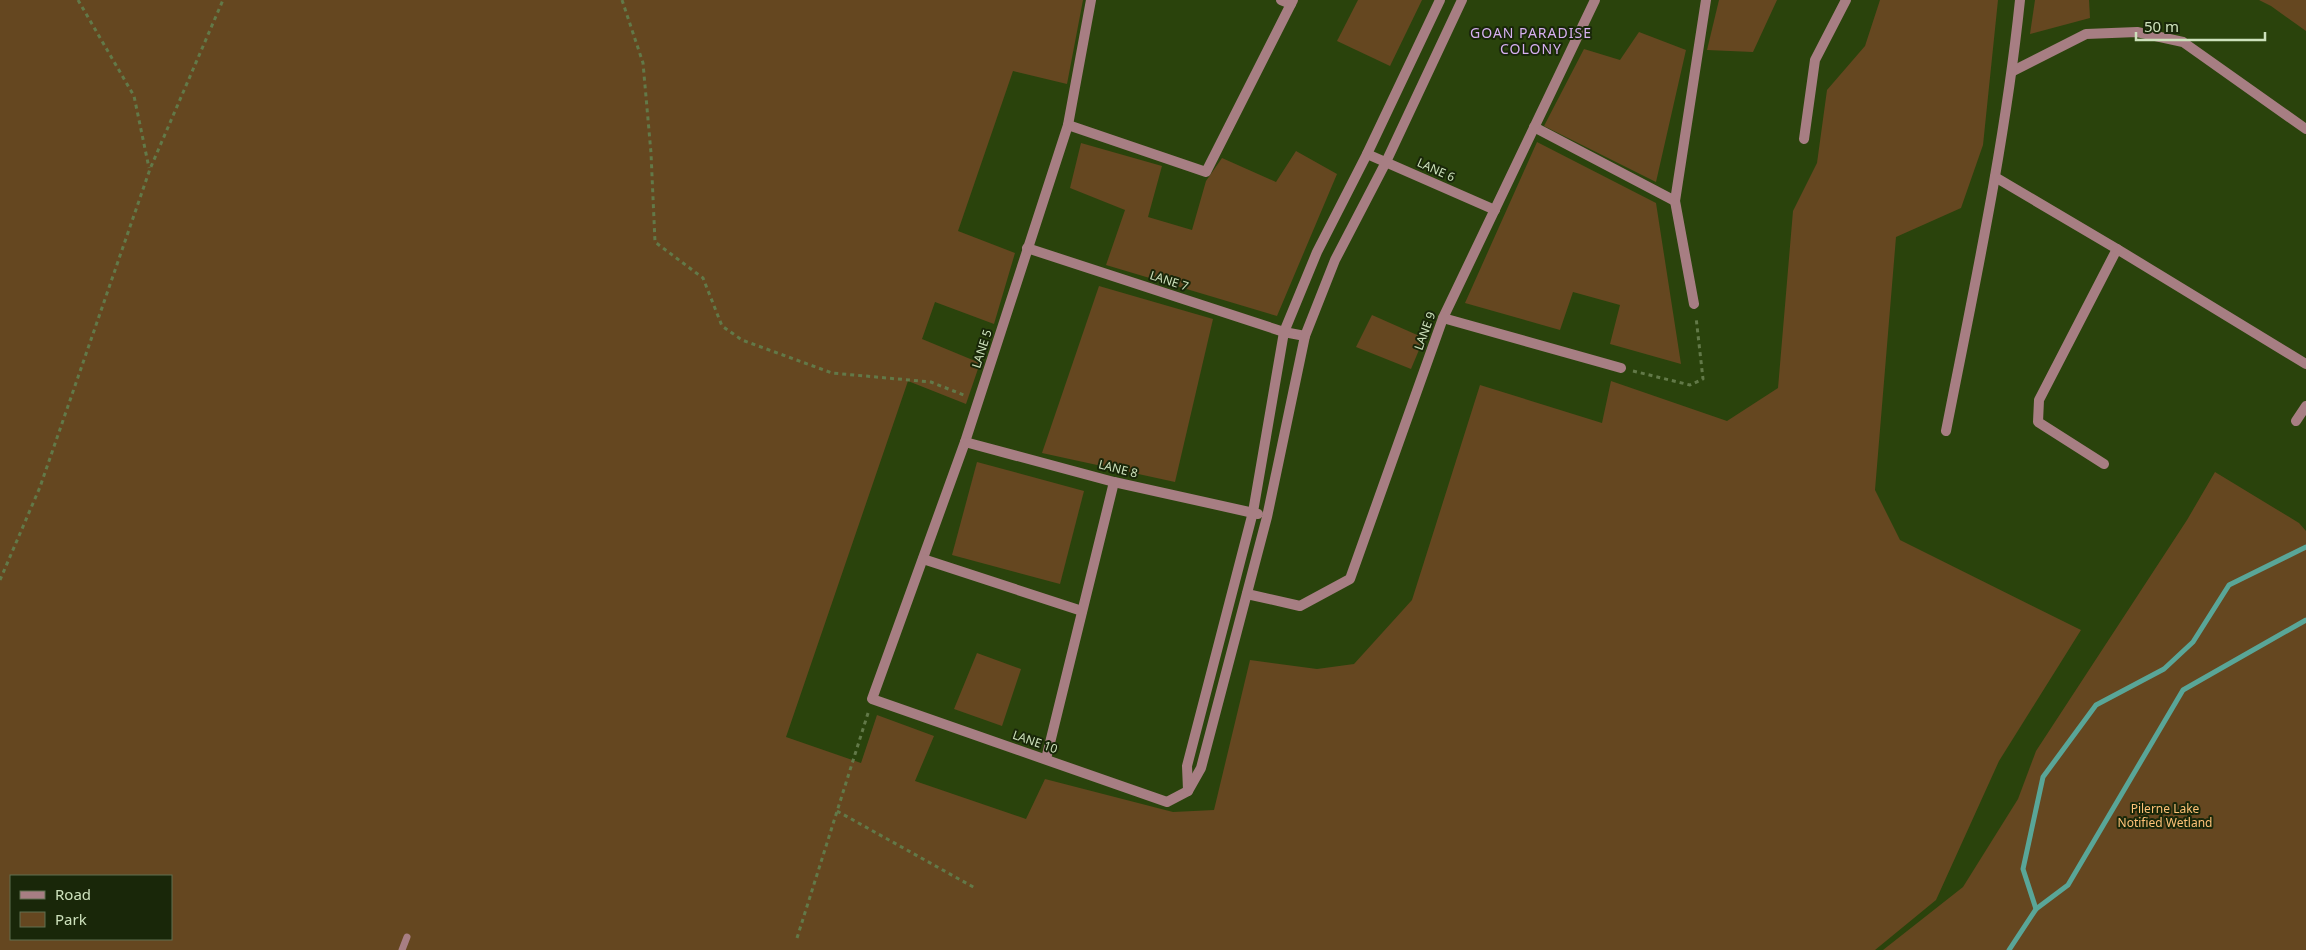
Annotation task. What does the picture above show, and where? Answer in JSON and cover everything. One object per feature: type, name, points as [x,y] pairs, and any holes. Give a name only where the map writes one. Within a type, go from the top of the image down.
[{"type":"street","name":"LANE 5","points":[[872,699],[965,442],[1068,125],[1091,0]]},
{"type":"street","points":[[1068,125],[1206,172],[1292,2],[1281,0]]},
{"type":"street","points":[[1188,791],[1187,766],[1252,512],[1284,332],[1317,252],[1367,154],[1440,0]]},
{"type":"street","points":[[1188,791],[1201,768],[1267,517],[1304,336],[1335,260],[1386,162],[1462,0]]},
{"type":"street","name":"LANE 9","points":[[1247,594],[1300,606],[1350,579],[1443,318],[1595,0]]},
{"type":"street","points":[[1694,304],[1675,201],[1706,0]]},
{"type":"street","points":[[1804,139],[1815,60],[1846,0]]},
{"type":"street","points":[[1946,431],[1995,177],[2013,71],[2020,0]]},
{"type":"street","points":[[2013,71],[2086,34],[2137,32],[2183,42],[2306,129]]},
{"type":"street","points":[[1534,127],[1675,201]]},
{"type":"street","name":"LANE 6","points":[[1367,154],[1495,210]]},
{"type":"street","points":[[1995,177],[2306,364]]},
{"type":"street","name":"LANE 7","points":[[1027,248],[1284,332],[1304,336]]},
{"type":"street","points":[[2104,464],[2038,422],[2039,400],[2117,249]]},
{"type":"street","points":[[1443,318],[1621,368]]},
{"type":"street","points":[[2296,421],[2306,406]]},
{"type":"street","name":"LANE 8","points":[[965,442],[1114,482],[1252,512],[1267,517]]},
{"type":"street","points":[[1046,759],[1114,482]]},
{"type":"street","points":[[922,559],[1082,611]]},
{"type":"street","name":"LANE 10","points":[[872,699],[1167,802],[1188,791]]},
{"type":"lane","points":[[402,950],[407,937]]},
{"type":"path","points":[[78,0],[134,96],[150,169]]},
{"type":"path","points":[[0,580],[40,487],[150,169],[223,0]]},
{"type":"path","points":[[622,0],[643,63],[651,153],[655,242],[703,278],[722,326],[742,340],[832,373],[931,382],[978,401]]},
{"type":"path","points":[[1621,368],[1690,385],[1703,379],[1694,304]]},
{"type":"path","points":[[797,938],[872,699]]},
{"type":"path","points":[[837,811],[975,888]]},
{"type":"green space","points":[[0,0],[1083,0],[1067,84],[1013,71],[958,231],[1015,253],[994,324],[935,302],[922,339],[980,363],[966,404],[908,381],[786,737],[861,763],[877,715],[934,736],[915,781],[1026,819],[1045,779],[1173,812],[1214,810],[1250,660],[1317,669],[1354,664],[1412,600],[1480,385],[1602,423],[1611,381],[1727,421],[1778,388],[1793,211],[1817,163],[1827,90],[1865,46],[1880,0],[1998,0],[1983,145],[1961,208],[1896,237],[1875,490],[1900,540],[2081,630],[1999,761],[1936,900],[1875,950],[0,950]]},
{"type":"green space","points":[[1358,0],[1422,0],[1390,66],[1337,41]]},
{"type":"green space","points":[[1719,0],[1777,0],[1753,52],[1707,50]]},
{"type":"green space","points":[[2035,0],[2089,0],[2090,18],[2030,34]]},
{"type":"green space","points":[[2259,0],[2306,0],[2306,31],[2271,6]]},
{"type":"green space","points":[[1639,32],[1686,50],[1656,182],[1544,126],[1584,49],[1620,60]]},
{"type":"green space","points":[[1537,142],[1656,203],[1681,364],[1610,344],[1620,305],[1573,292],[1560,330],[1465,303]]},
{"type":"green space","points":[[1081,143],[1162,166],[1148,217],[1192,230],[1206,181],[1222,158],[1276,182],[1296,151],[1337,174],[1277,316],[1106,265],[1125,210],[1070,188]]},
{"type":"green space","points":[[1099,286],[1213,319],[1175,482],[1042,453]]},
{"type":"green space","points":[[1372,315],[1424,338],[1411,369],[1356,347]]},
{"type":"green space","points":[[977,462],[1084,491],[1060,584],[952,555]]},
{"type":"green space","name":"Pilerne Lake Notified Wetland","points":[[2215,472],[2299,523],[2306,531],[2306,950],[1883,950],[1963,887],[2018,799],[2036,751],[2187,520]]},
{"type":"green space","points":[[977,653],[1021,669],[1002,726],[954,709]]},
{"type":"waterway","points":[[2009,950],[2036,909],[2023,869],[2043,777],[2096,705],[2164,669],[2193,642],[2229,585],[2306,547]]},
{"type":"waterway","points":[[2036,909],[2068,885],[2183,690],[2306,620]]},
{"type":"district","name":"GOAN PARADISE COLONY","points":[[1531,42]]}]
